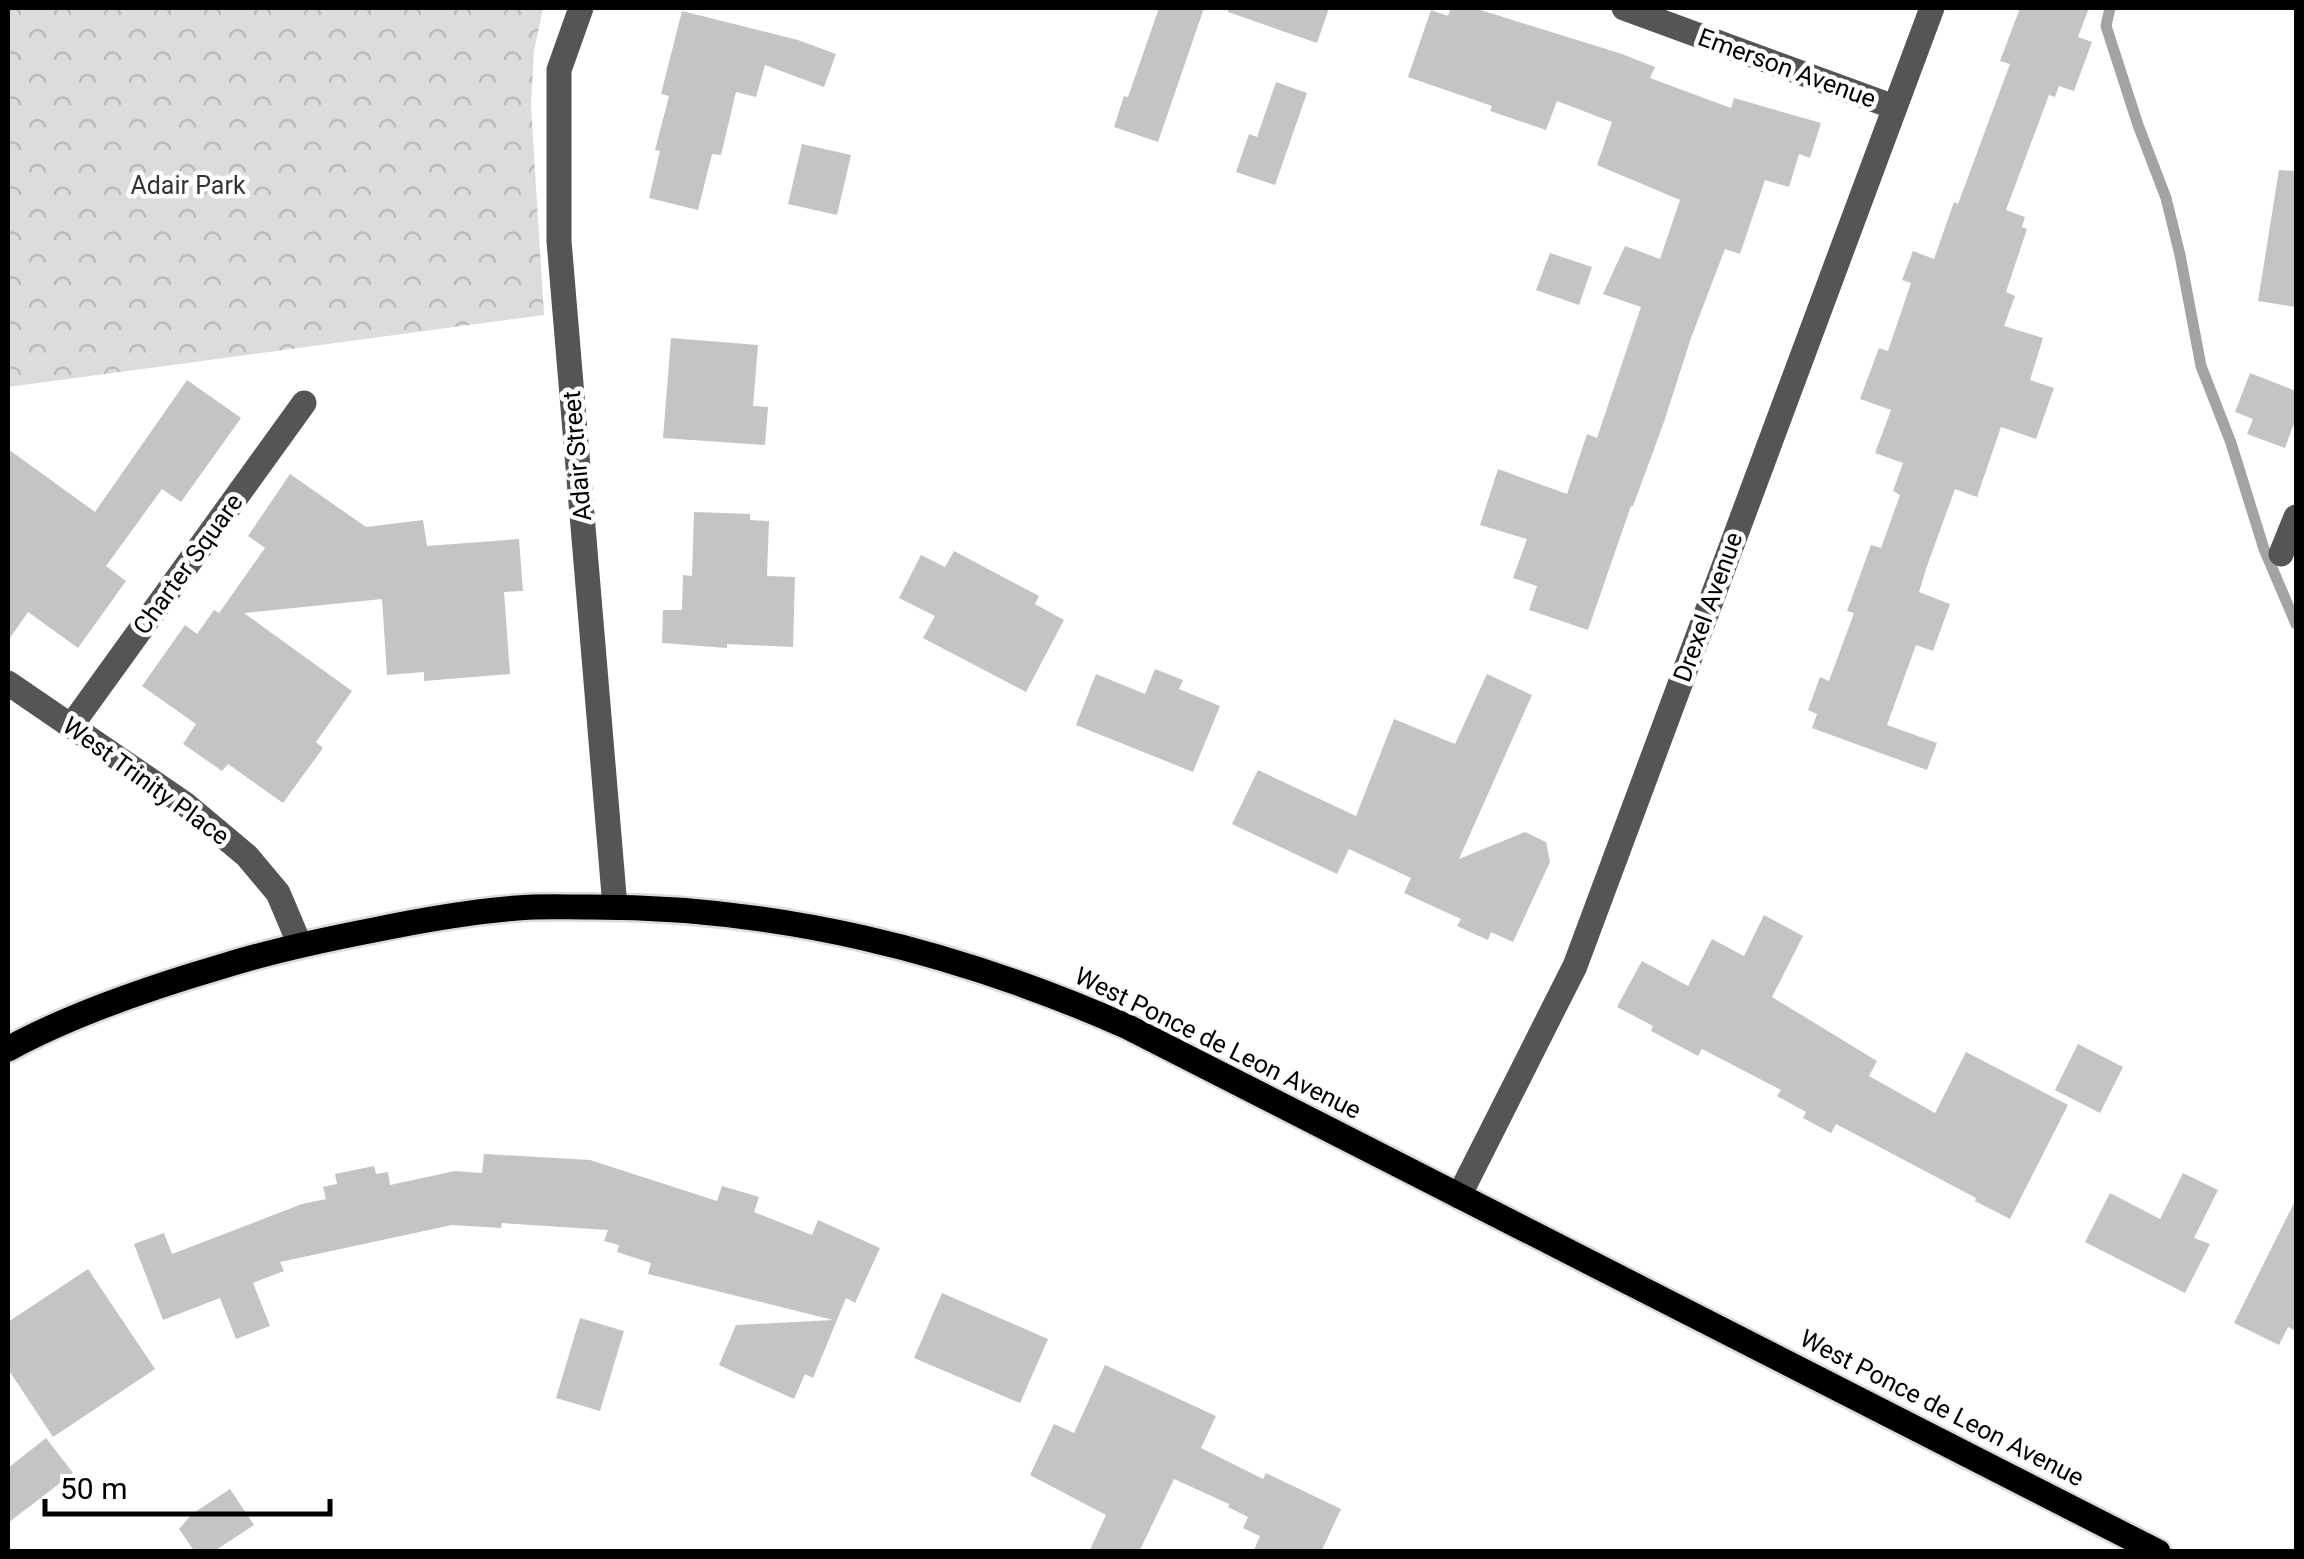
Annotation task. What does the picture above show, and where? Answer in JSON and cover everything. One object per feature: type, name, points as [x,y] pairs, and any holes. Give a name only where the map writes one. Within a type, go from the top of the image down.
[{"type":"main road","name":"West Ponce de Leon Avenue","points":[[8,1048],[174,981],[300,945],[452,914],[520,908],[694,910],[798,924],[912,948],[974,966],[1128,1028],[2158,1552]]},
{"type":"street","name":"Adair Street","points":[[581,8],[560,70],[559,241],[615,907]]},
{"type":"street","name":"Emerson Avenue","points":[[1624,8],[1894,107]]},
{"type":"street","name":"Drexel Avenue","points":[[1459,1196],[1575,966],[1932,8]]},
{"type":"street","name":"Charter Square","points":[[72,726],[304,403]]},
{"type":"street","points":[[2281,554],[2296,517]]},
{"type":"street","name":"West Trinity Place","points":[[8,683],[185,804],[248,856],[278,893],[300,945]]},
{"type":"green space","name":"Adair Park","points":[[8,8],[543,8],[534,51],[531,106],[544,315],[8,387]]},
{"type":"building","points":[[1159,8],[1204,8],[1158,142],[1114,127]]},
{"type":"building","points":[[1228,8],[1329,8],[1317,43],[1228,12]]},
{"type":"building","points":[[1451,8],[1474,8],[1622,54],[1655,67],[1650,78],[1731,108],[1734,98],[1821,123],[1810,158],[1799,154],[1789,187],[1765,180],[1740,254],[1725,249],[1588,630],[1529,610],[1537,586],[1513,578],[1527,539],[1480,525],[1498,469],[1567,494],[1587,434],[1597,438],[1641,307],[1603,294],[1625,246],[1660,259],[1680,200],[1597,165],[1612,122],[1557,101],[1546,130],[1490,111],[1492,106],[1408,77],[1431,10],[1448,16]]},
{"type":"building","points":[[2020,8],[2089,8],[2078,37],[2092,42],[2074,91],[2059,86],[2055,97],[2049,95],[2006,210],[2025,217],[2022,227],[2027,229],[2006,292],[2015,296],[2004,326],[2043,338],[2030,380],[2054,388],[2036,439],[2001,427],[1977,497],[1955,489],[1927,566],[1919,592],[1950,604],[1933,651],[1916,645],[1887,725],[1937,743],[1927,770],[1812,728],[1817,714],[1808,710],[1820,677],[1829,681],[1854,613],[1847,611],[1871,545],[1881,548],[1900,495],[1893,491],[1903,463],[1875,453],[1891,410],[1860,399],[1879,348],[1888,351],[1911,283],[1902,280],[1913,251],[1934,259],[1954,202],[1958,204],[2010,64],[2000,61]]},
{"type":"building","points":[[682,11],[798,40],[836,54],[824,87],[765,65],[756,97],[736,92],[721,155],[712,154],[698,210],[649,198],[660,151],[655,150],[669,96],[661,94]]},
{"type":"building","points":[[1276,82],[1307,93],[1275,185],[1236,172],[1249,134],[1257,137]]},
{"type":"building","points":[[802,144],[851,155],[837,215],[788,204]]},
{"type":"building","points":[[2279,170],[2296,171],[2296,307],[2258,301]]},
{"type":"building","points":[[1550,253],[1592,267],[1579,305],[1536,290]]},
{"type":"building","points":[[671,338],[758,345],[753,406],[768,407],[765,445],[663,438]]},
{"type":"building","points":[[2250,373],[2296,391],[2296,418],[2285,448],[2247,434],[2253,419],[2235,412]]},
{"type":"building","points":[[187,380],[241,418],[181,502],[162,489],[106,566],[126,581],[78,648],[28,612],[8,641],[8,449],[95,512]]},
{"type":"building","points":[[290,474],[366,527],[423,520],[427,546],[519,539],[523,591],[504,592],[510,674],[424,681],[424,672],[387,675],[382,599],[244,613],[352,691],[316,742],[323,748],[283,803],[228,764],[222,771],[183,744],[196,724],[142,686],[185,625],[197,634],[214,610],[219,613],[265,548],[248,536]]},
{"type":"building","points":[[694,512],[750,514],[750,520],[769,521],[767,576],[795,577],[793,647],[727,644],[727,648],[662,643],[663,610],[682,610],[683,575],[692,576]]},
{"type":"building","points":[[954,551],[1039,596],[1035,604],[1064,620],[1026,692],[923,638],[935,616],[899,598],[921,555],[945,567]]},
{"type":"building","points":[[1155,669],[1183,680],[1179,689],[1220,706],[1193,772],[1076,725],[1096,674],[1145,694]]},
{"type":"building","points":[[1487,674],[1532,695],[1459,859],[1525,832],[1546,842],[1550,862],[1513,942],[1491,932],[1488,940],[1457,926],[1461,919],[1404,893],[1411,878],[1349,849],[1337,874],[1232,824],[1258,770],[1356,816],[1394,719],[1455,744]]},
{"type":"building","points":[[1764,915],[1803,936],[1772,997],[1877,1061],[1869,1076],[1935,1113],[1966,1052],[2068,1105],[2010,1219],[1836,1124],[1831,1133],[1803,1118],[1806,1112],[1777,1096],[1781,1090],[1702,1049],[1698,1056],[1617,1007],[1642,961],[1688,986],[1712,939],[1744,956]]},
{"type":"building","points":[[2078,1044],[2123,1067],[2100,1113],[2055,1090]]},
{"type":"building","points":[[484,1154],[590,1160],[717,1201],[722,1186],[759,1197],[754,1212],[812,1235],[818,1220],[880,1248],[855,1303],[846,1298],[813,1378],[805,1374],[794,1399],[719,1365],[736,1325],[833,1320],[648,1274],[651,1263],[617,1252],[619,1245],[604,1241],[608,1230],[502,1223],[501,1228],[452,1225],[280,1262],[284,1271],[253,1283],[270,1326],[236,1339],[220,1298],[163,1320],[134,1244],[164,1233],[172,1254],[302,1204],[326,1199],[323,1187],[337,1184],[335,1174],[374,1166],[376,1174],[388,1172],[390,1185],[455,1171],[482,1173]]},
{"type":"building","points":[[2183,1173],[2218,1190],[2194,1238],[2210,1244],[2185,1293],[2085,1242],[2110,1193],[2160,1219]]},
{"type":"building","points":[[2296,1199],[2296,1331],[2288,1327],[2279,1345],[2234,1323]]},
{"type":"building","points":[[88,1269],[155,1369],[53,1437],[8,1369],[8,1322]]},
{"type":"building","points":[[942,1293],[1048,1339],[1020,1403],[914,1358]]},
{"type":"building","points":[[580,1318],[624,1331],[600,1411],[556,1398]]},
{"type":"building","points":[[1105,1365],[1216,1416],[1201,1448],[1263,1479],[1266,1473],[1341,1509],[1321,1552],[1253,1552],[1260,1536],[1243,1528],[1248,1517],[1174,1479],[1139,1552],[1089,1552],[1106,1515],[1030,1475],[1054,1424],[1074,1433]]},
{"type":"building","points":[[46,1438],[73,1473],[8,1523],[8,1468]]},
{"type":"building","points":[[230,1489],[254,1525],[213,1552],[195,1552],[179,1529],[192,1514]]},
{"type":"waterway","points":[[2110,8],[2106,26],[2166,198],[2201,366],[2231,443],[2264,549],[2296,624]]}]
